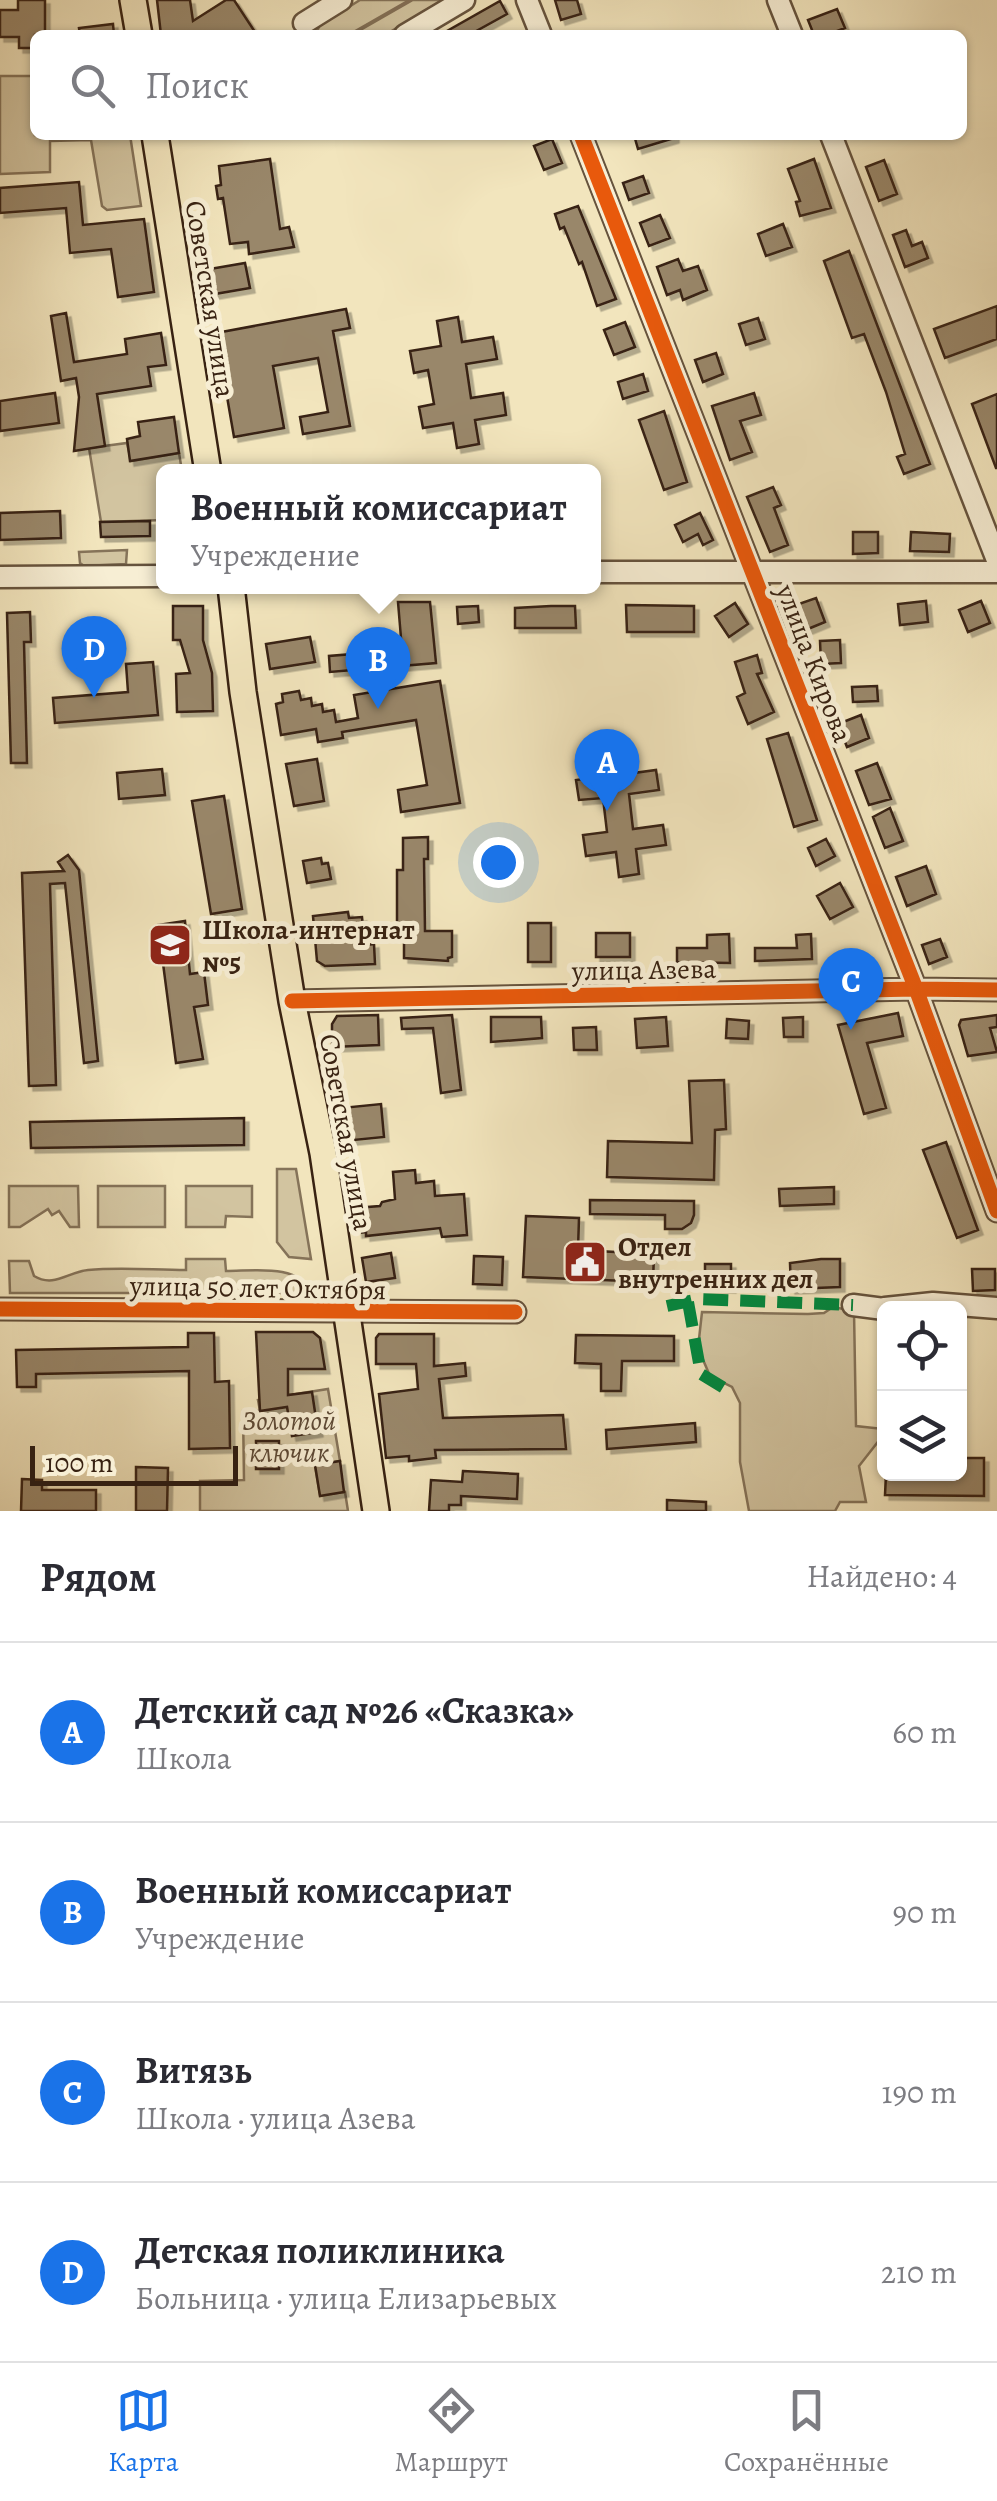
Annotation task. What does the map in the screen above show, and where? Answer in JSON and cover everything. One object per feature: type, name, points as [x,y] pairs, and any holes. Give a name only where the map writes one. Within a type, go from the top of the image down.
[{"type":"main road","points":[[133,0],[138,30]]},
{"type":"main road","name":"Советская улица","points":[[156,140],[207,464]]},
{"type":"main road","name":"Советская улица","points":[[233,594],[243,692],[292,1001],[323,1153],[376,1511]]},
{"type":"street","points":[[304,23],[341,0]]},
{"type":"street","points":[[413,30],[464,0]]},
{"type":"street","points":[[528,0],[539,30]]},
{"type":"street","points":[[778,0],[790,30]]},
{"type":"street","name":"улица Кирова","points":[[582,140],[916,989],[997,1211]]},
{"type":"street","points":[[833,140],[997,560]]},
{"type":"street","points":[[601,572],[997,572]]},
{"type":"street","points":[[0,577],[156,576]]},
{"type":"street","name":"улица Азева","points":[[292,1001],[997,990]]},
{"type":"street","points":[[853,1305],[877,1307]]},
{"type":"street","points":[[967,1306],[997,1308]]},
{"type":"street","name":"улица 50 лет Октября","points":[[0,1309],[515,1312]]},
{"type":"green space","points":[[360,0],[443,0],[393,30],[318,30]]},
{"type":"green space","points":[[0,76],[30,76],[30,140],[91,140],[50,141],[50,172],[0,174]]},
{"type":"green space","points":[[91,140],[131,140],[141,206],[107,210],[102,206]]},
{"type":"green space","points":[[127,443],[131,461],[179,453],[181,464],[156,464],[156,520],[101,522],[89,448]]},
{"type":"green space","points":[[127,550],[126,564],[80,563],[79,552]]},
{"type":"green space","points":[[277,1169],[296,1169],[311,1259],[289,1257],[277,1242]]},
{"type":"green space","points":[[9,1186],[78,1186],[79,1227],[70,1227],[59,1211],[52,1215],[48,1209],[20,1227],[9,1227]]},
{"type":"green space","points":[[98,1186],[165,1186],[165,1227],[98,1227]]},
{"type":"green space","points":[[186,1186],[252,1186],[252,1217],[226,1216],[225,1227],[186,1227]]},
{"type":"green space","points":[[186,1259],[225,1259],[226,1271],[286,1273],[305,1283],[312,1293],[10,1293],[9,1261],[29,1261],[34,1276],[48,1280],[88,1270],[186,1270]]},
{"type":"green space","points":[[833,1307],[854,1311],[856,1426],[877,1428],[877,1443],[859,1466],[866,1502],[840,1502],[835,1511],[749,1511],[740,1462],[740,1403],[732,1387],[710,1376],[698,1348],[702,1312],[824,1313]]},
{"type":"green space","name":"Золотой ключик","points":[[328,1389],[340,1461],[315,1466],[320,1495],[345,1492],[348,1511],[200,1511],[200,1481],[244,1480],[243,1411],[260,1411],[258,1400]]},
{"type":"building","points":[[18,0],[45,0],[45,30],[30,30],[30,48],[19,48],[19,37],[0,37],[0,10],[18,10]]},
{"type":"building","points":[[157,0],[190,0],[193,21],[226,0],[234,0],[254,30],[160,30]]},
{"type":"building","points":[[555,0],[577,0],[581,14],[561,20]]},
{"type":"building","points":[[500,1],[507,14],[478,30],[449,30]]},
{"type":"building","points":[[837,9],[845,28],[812,30],[808,20]]},
{"type":"building","points":[[113,24],[114,30],[79,30]]},
{"type":"building","points":[[552,140],[562,163],[544,170],[534,146]]},
{"type":"building","points":[[635,140],[667,140],[638,149]]},
{"type":"building","points":[[270,159],[280,229],[289,227],[294,247],[249,254],[248,242],[230,244],[223,198],[218,199],[216,186],[221,185],[219,166]]},
{"type":"building","points":[[814,159],[831,208],[800,216],[796,202],[800,201],[788,169]]},
{"type":"building","points":[[884,160],[897,194],[879,201],[866,167]]},
{"type":"building","points":[[643,176],[649,193],[629,200],[623,183]]},
{"type":"building","points":[[79,182],[83,225],[144,219],[154,292],[118,297],[111,249],[70,253],[66,208],[0,213],[0,188]]},
{"type":"building","points":[[578,206],[616,299],[597,306],[582,262],[579,264],[555,214]]},
{"type":"building","points":[[660,215],[670,238],[649,246],[640,223]]},
{"type":"building","points":[[783,224],[792,247],[766,256],[758,234]]},
{"type":"building","points":[[906,230],[912,246],[922,242],[928,258],[905,267],[893,235]]},
{"type":"building","points":[[849,251],[930,464],[904,474],[897,457],[905,454],[886,392],[864,334],[852,338],[824,261]]},
{"type":"building","points":[[678,259],[683,271],[698,266],[707,290],[683,300],[680,290],[667,295],[657,267]]},
{"type":"building","points":[[245,263],[250,288],[209,295],[204,270]]},
{"type":"building","points":[[997,306],[997,339],[945,358],[934,329]]},
{"type":"building","points":[[346,309],[350,328],[333,331],[350,426],[303,434],[300,417],[328,412],[318,358],[273,366],[284,428],[234,437],[216,333]]},
{"type":"building","points":[[66,313],[74,362],[127,354],[125,339],[161,333],[166,365],[148,367],[151,386],[97,394],[105,446],[74,451],[79,397],[76,378],[61,381],[51,316]]},
{"type":"building","points":[[458,317],[462,342],[493,337],[497,359],[466,364],[471,398],[503,393],[506,415],[475,420],[479,444],[457,448],[453,423],[423,428],[419,407],[434,404],[428,370],[414,373],[410,351],[441,346],[437,321]]},
{"type":"building","points":[[758,318],[765,339],[746,345],[739,324]]},
{"type":"building","points":[[625,322],[635,347],[614,355],[604,330]]},
{"type":"building","points":[[716,353],[723,374],[703,382],[695,360]]},
{"type":"building","points":[[643,374],[648,391],[623,399],[618,382]]},
{"type":"building","points":[[55,393],[59,423],[0,431],[0,401]]},
{"type":"building","points":[[754,393],[761,415],[740,421],[752,452],[730,460],[712,406]]},
{"type":"building","points":[[997,394],[997,468],[996,468],[972,404]]},
{"type":"building","points":[[664,411],[687,482],[664,490],[639,420]]},
{"type":"building","points":[[174,417],[179,453],[130,461],[127,439],[140,436],[138,422]]},
{"type":"building","points":[[773,487],[781,505],[774,508],[788,545],[770,552],[747,497]]},
{"type":"building","points":[[60,511],[61,538],[0,540],[0,513]]},
{"type":"building","points":[[700,513],[713,540],[703,545],[698,534],[683,542],[675,525]]},
{"type":"building","points":[[150,521],[150,536],[101,537],[100,522]]},
{"type":"building","points":[[853,532],[878,532],[878,553],[853,554]]},
{"type":"building","points":[[911,532],[950,534],[949,552],[910,551]]},
{"type":"building","points":[[816,598],[825,622],[803,631],[793,606]]},
{"type":"building","points":[[926,601],[928,622],[900,625],[898,604]]},
{"type":"building","points":[[981,601],[990,623],[968,632],[959,610]]},
{"type":"building","points":[[398,602],[430,602],[436,663],[330,672],[329,656],[402,650]]},
{"type":"building","points":[[735,603],[748,624],[729,637],[715,616]]},
{"type":"building","points":[[626,605],[694,606],[694,632],[627,632]]},
{"type":"building","points":[[173,606],[203,606],[203,640],[212,673],[213,711],[177,712],[176,674],[190,673],[180,640],[173,640]]},
{"type":"building","points":[[478,606],[479,622],[458,624],[457,607]]},
{"type":"building","points":[[575,606],[576,628],[515,628],[515,608]]},
{"type":"building","points":[[30,612],[31,642],[24,642],[27,763],[11,763],[7,613]]},
{"type":"building","points":[[310,637],[315,662],[270,669],[266,644]]},
{"type":"building","points":[[840,640],[841,663],[821,664],[820,641]]},
{"type":"building","points":[[757,655],[762,673],[757,674],[774,712],[748,724],[737,697],[745,693],[735,662]]},
{"type":"building","points":[[153,662],[158,715],[55,723],[53,698],[128,692],[126,664]]},
{"type":"building","points":[[440,681],[460,803],[401,812],[398,790],[427,785],[416,720],[342,732],[343,738],[318,742],[316,729],[281,735],[276,704],[283,702],[282,694],[299,691],[301,700],[311,698],[312,706],[322,704],[323,712],[334,710],[336,722],[358,718],[354,695]]},
{"type":"building","points":[[877,686],[878,701],[853,702],[852,687]]},
{"type":"building","points":[[861,715],[869,738],[847,747],[838,724]]},
{"type":"building","points":[[788,733],[817,820],[794,827],[767,739]]},
{"type":"building","points":[[623,748],[626,774],[656,770],[659,790],[629,794],[633,829],[663,825],[666,845],[636,849],[639,874],[619,877],[616,852],[586,856],[583,835],[607,832],[603,798],[579,800],[576,780],[607,776],[603,751]]},
{"type":"building","points":[[317,759],[324,801],[294,806],[286,764]]},
{"type":"building","points":[[877,763],[891,799],[869,805],[856,771]]},
{"type":"building","points":[[162,769],[165,795],[119,799],[117,773]]},
{"type":"building","points":[[224,796],[242,909],[211,914],[192,801]]},
{"type":"building","points":[[890,808],[903,841],[885,848],[873,817]]},
{"type":"building","points":[[428,837],[428,859],[424,859],[425,931],[452,931],[452,957],[448,961],[404,958],[404,926],[397,926],[397,870],[403,870],[403,838]]},
{"type":"building","points":[[826,839],[835,856],[816,866],[808,848]]},
{"type":"building","points":[[68,855],[79,870],[98,1061],[84,1063],[65,883],[50,884],[56,1085],[29,1086],[22,873],[64,871],[58,862]]},
{"type":"building","points":[[321,858],[322,864],[328,863],[331,879],[307,883],[303,861]]},
{"type":"building","points":[[926,866],[936,894],[907,906],[896,877]]},
{"type":"building","points":[[840,883],[853,907],[830,919],[817,896]]},
{"type":"building","points":[[348,912],[349,918],[362,917],[365,945],[374,944],[375,964],[325,966],[317,961],[313,916]]},
{"type":"building","points":[[185,921],[190,974],[204,972],[208,1005],[194,1007],[203,1059],[176,1063],[158,925]]},
{"type":"building","points":[[528,923],[551,923],[551,962],[528,962]]},
{"type":"building","points":[[596,933],[630,933],[630,957],[596,957]]},
{"type":"building","points":[[729,934],[730,963],[677,962],[677,948],[707,948],[707,935]]},
{"type":"building","points":[[811,934],[812,959],[755,961],[755,948],[797,948],[796,935]]},
{"type":"building","points":[[940,939],[947,957],[929,964],[922,945]]},
{"type":"building","points":[[898,1013],[903,1036],[867,1043],[886,1108],[864,1114],[838,1025]]},
{"type":"building","points":[[378,1015],[379,1045],[332,1047],[332,1024],[337,1016]]},
{"type":"building","points":[[452,1015],[461,1090],[441,1093],[433,1028],[402,1029],[401,1018]]},
{"type":"building","points":[[997,1015],[997,1027],[990,1028],[997,1052],[968,1056],[961,1020]]},
{"type":"building","points":[[491,1017],[541,1017],[542,1038],[491,1042]]},
{"type":"building","points":[[666,1017],[668,1046],[637,1048],[635,1019]]},
{"type":"building","points":[[803,1017],[803,1037],[784,1037],[783,1018]]},
{"type":"building","points":[[727,1019],[749,1021],[748,1039],[726,1038]]},
{"type":"building","points":[[596,1027],[597,1050],[574,1050],[573,1028]]},
{"type":"building","points":[[724,1080],[726,1129],[715,1130],[714,1180],[607,1177],[608,1141],[692,1143],[689,1081]]},
{"type":"building","points":[[381,1104],[384,1137],[344,1141],[341,1108]]},
{"type":"building","points":[[244,1118],[244,1145],[31,1148],[30,1122]]},
{"type":"building","points":[[946,1142],[978,1230],[957,1238],[923,1150]]},
{"type":"building","points":[[415,1170],[416,1183],[434,1181],[435,1196],[464,1194],[467,1235],[442,1237],[440,1228],[366,1236],[366,1232],[358,1233],[355,1208],[380,1206],[395,1199],[393,1172]]},
{"type":"building","points":[[834,1187],[834,1204],[780,1206],[779,1189]]},
{"type":"building","points":[[590,1200],[694,1201],[694,1215],[682,1229],[665,1229],[665,1215],[590,1214]]},
{"type":"building","points":[[526,1216],[579,1218],[578,1250],[654,1254],[653,1282],[523,1277]]},
{"type":"building","points":[[391,1253],[395,1278],[366,1282],[362,1258]]},
{"type":"building","points":[[474,1256],[503,1257],[502,1285],[473,1284]]},
{"type":"building","points":[[840,1259],[840,1287],[791,1289],[790,1263]]},
{"type":"building","points":[[705,1264],[731,1264],[731,1288],[705,1287]]},
{"type":"building","points":[[972,1269],[995,1269],[995,1290],[973,1291]]},
{"type":"building","points":[[256,1332],[313,1332],[320,1338],[325,1369],[288,1369],[288,1395],[312,1392],[318,1432],[292,1436],[287,1407],[260,1411]]},
{"type":"building","points":[[188,1333],[214,1333],[215,1382],[229,1381],[230,1448],[189,1449],[189,1371],[36,1374],[36,1387],[17,1387],[16,1350],[188,1347]]},
{"type":"building","points":[[379,1334],[434,1334],[434,1366],[465,1363],[466,1376],[439,1379],[443,1418],[563,1415],[566,1449],[435,1450],[436,1458],[386,1458],[379,1394],[418,1389],[416,1364],[376,1364]]},
{"type":"building","points":[[576,1335],[674,1336],[674,1361],[622,1361],[621,1391],[601,1391],[601,1364],[575,1363]]},
{"type":"building","points":[[695,1423],[696,1442],[607,1449],[606,1430]]},
{"type":"building","points":[[256,1441],[279,1441],[279,1469],[256,1469]]},
{"type":"building","points":[[967,1458],[984,1458],[984,1496],[885,1495],[886,1481],[967,1481]]},
{"type":"building","points":[[340,1461],[344,1492],[320,1496],[315,1465]]},
{"type":"building","points":[[136,1467],[168,1468],[167,1511],[136,1511]]},
{"type":"building","points":[[463,1471],[518,1474],[517,1499],[461,1496],[461,1505],[449,1505],[449,1511],[429,1511],[431,1480],[462,1482]]},
{"type":"building","points":[[22,1479],[42,1480],[42,1490],[96,1490],[96,1511],[21,1511]]},
{"type":"building","points":[[667,1500],[706,1502],[706,1511],[667,1511]]},
{"type":"waterway","points":[[359,30],[411,0]]},
{"type":"marked path","points":[[667,1306],[699,1299],[853,1305]]},
{"type":"marked path","points":[[688,1302],[701,1374],[724,1388]]},
{"type":"cycle path","points":[[583,140],[916,989],[997,1211]]},
{"type":"cycle path","points":[[292,1001],[997,990]]},
{"type":"cycle path","points":[[0,1309],[515,1312]]},
{"type":"place","name":"Детская поликлиника","points":[[94,698]]},
{"type":"place","name":"Военный комиссариат","points":[[378,709]]},
{"type":"place","name":"Детский сад №26 «Сказка»","points":[[607,811]]},
{"type":"place","name":"Школа-интернат №5","points":[[170,945]]},
{"type":"place","name":"Витязь","points":[[851,1030]]},
{"type":"place","name":"Отдел внутренних дел","points":[[585,1262]]}]
